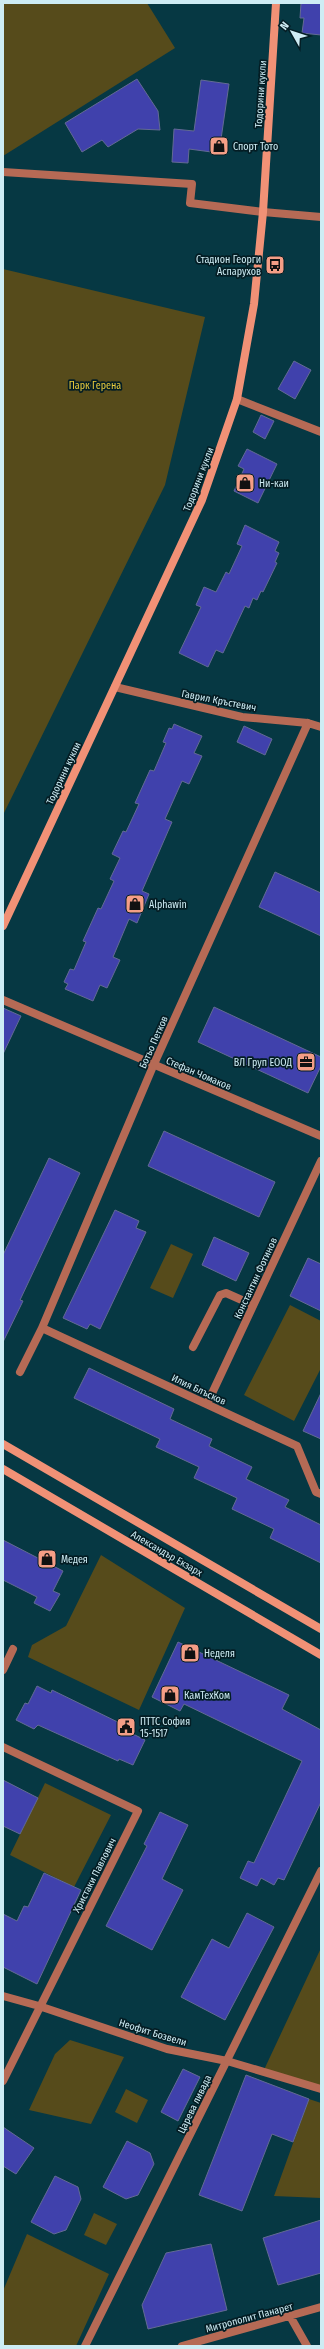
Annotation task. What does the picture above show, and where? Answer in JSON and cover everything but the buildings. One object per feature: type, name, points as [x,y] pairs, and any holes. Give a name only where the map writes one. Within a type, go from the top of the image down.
[{"type":"street","name":"Тодорини кукли","points":[[3,926],[202,500],[237,399],[252,322],[262,212],[276,3]]},
{"type":"street","points":[[3,172],[192,184],[190,203],[262,212],[321,217]]},
{"type":"street","points":[[237,399],[321,432]]},
{"type":"street","name":"Гаврил Кръстевич","points":[[114,687],[242,717],[308,723],[321,727]]},
{"type":"street","name":"Ботьо Петков","points":[[20,1372],[42,1328],[154,1064],[308,723]]},
{"type":"street","name":"Стефан Чомаков","points":[[3,1000],[321,1136]]},
{"type":"street","name":"Константин Фотинов","points":[[207,1404],[321,1161]]},
{"type":"street","points":[[193,1348],[220,1295],[226,1293],[253,1305]]},
{"type":"street","name":"Илия Блъсков","points":[[42,1328],[297,1446],[316,1492],[321,1494]]},
{"type":"street","name":"Александър Екзарх","points":[[3,1444],[321,1629]]},
{"type":"street","name":"Александър Екзарх","points":[[3,1469],[321,1655]]},
{"type":"street","points":[[3,1670],[13,1649]]},
{"type":"street","name":"Христаки Павлович","points":[[3,1747],[138,1810],[39,2006],[3,2081]]},
{"type":"street","name":"Царева ливада","points":[[85,2346],[321,1871]]},
{"type":"street","name":"Неофит Бозвели","points":[[3,1996],[39,2006],[167,2049],[227,2061],[321,2089]]},
{"type":"street","name":"Митрополит Панарет","points":[[182,2346],[321,2307]]},
{"type":"street","points":[[290,2316],[307,2346]]},
{"type":"green space","points":[[3,3],[147,3],[175,48],[3,156]]},
{"type":"green space","name":"Парк Герена","points":[[3,269],[205,317],[165,485],[3,815]]},
{"type":"green space","points":[[171,1244],[193,1254],[173,1298],[150,1288]]},
{"type":"green space","points":[[290,1305],[321,1321],[321,1368],[294,1421],[244,1395]]},
{"type":"green space","points":[[101,1555],[185,1608],[139,1710],[28,1657],[32,1645],[66,1626]]},
{"type":"green space","points":[[45,1783],[111,1815],[74,1887],[10,1855]]},
{"type":"green space","points":[[321,1948],[321,2089],[263,2072]]},
{"type":"green space","points":[[70,2040],[124,2057],[91,2124],[29,2110],[55,2054]]},
{"type":"green space","points":[[126,2089],[148,2100],[137,2123],[115,2112]]},
{"type":"green space","points":[[309,2099],[321,2103],[321,2198],[274,2196]]},
{"type":"green space","points":[[94,2213],[117,2224],[106,2245],[84,2235]]},
{"type":"green space","points":[[27,2234],[109,2274],[76,2346],[3,2346],[3,2291]]},
{"type":"place","name":"Спорт Тото","points":[[219,146]]},
{"type":"place","name":"Стадион Георги Аспарухов","points":[[275,265]]},
{"type":"place","name":"Ни-каи","points":[[245,483]]},
{"type":"place","name":"Alphawin","points":[[135,904]]},
{"type":"place","name":"ВЛ Груп ЕООД","points":[[306,1062]]},
{"type":"place","name":"Медея","points":[[47,1559]]},
{"type":"place","name":"Неделя","points":[[190,1653]]},
{"type":"place","name":"КамТехКом","points":[[170,1695]]},
{"type":"place","name":"ПТТС София 15-1517","points":[[126,1727]]}]
